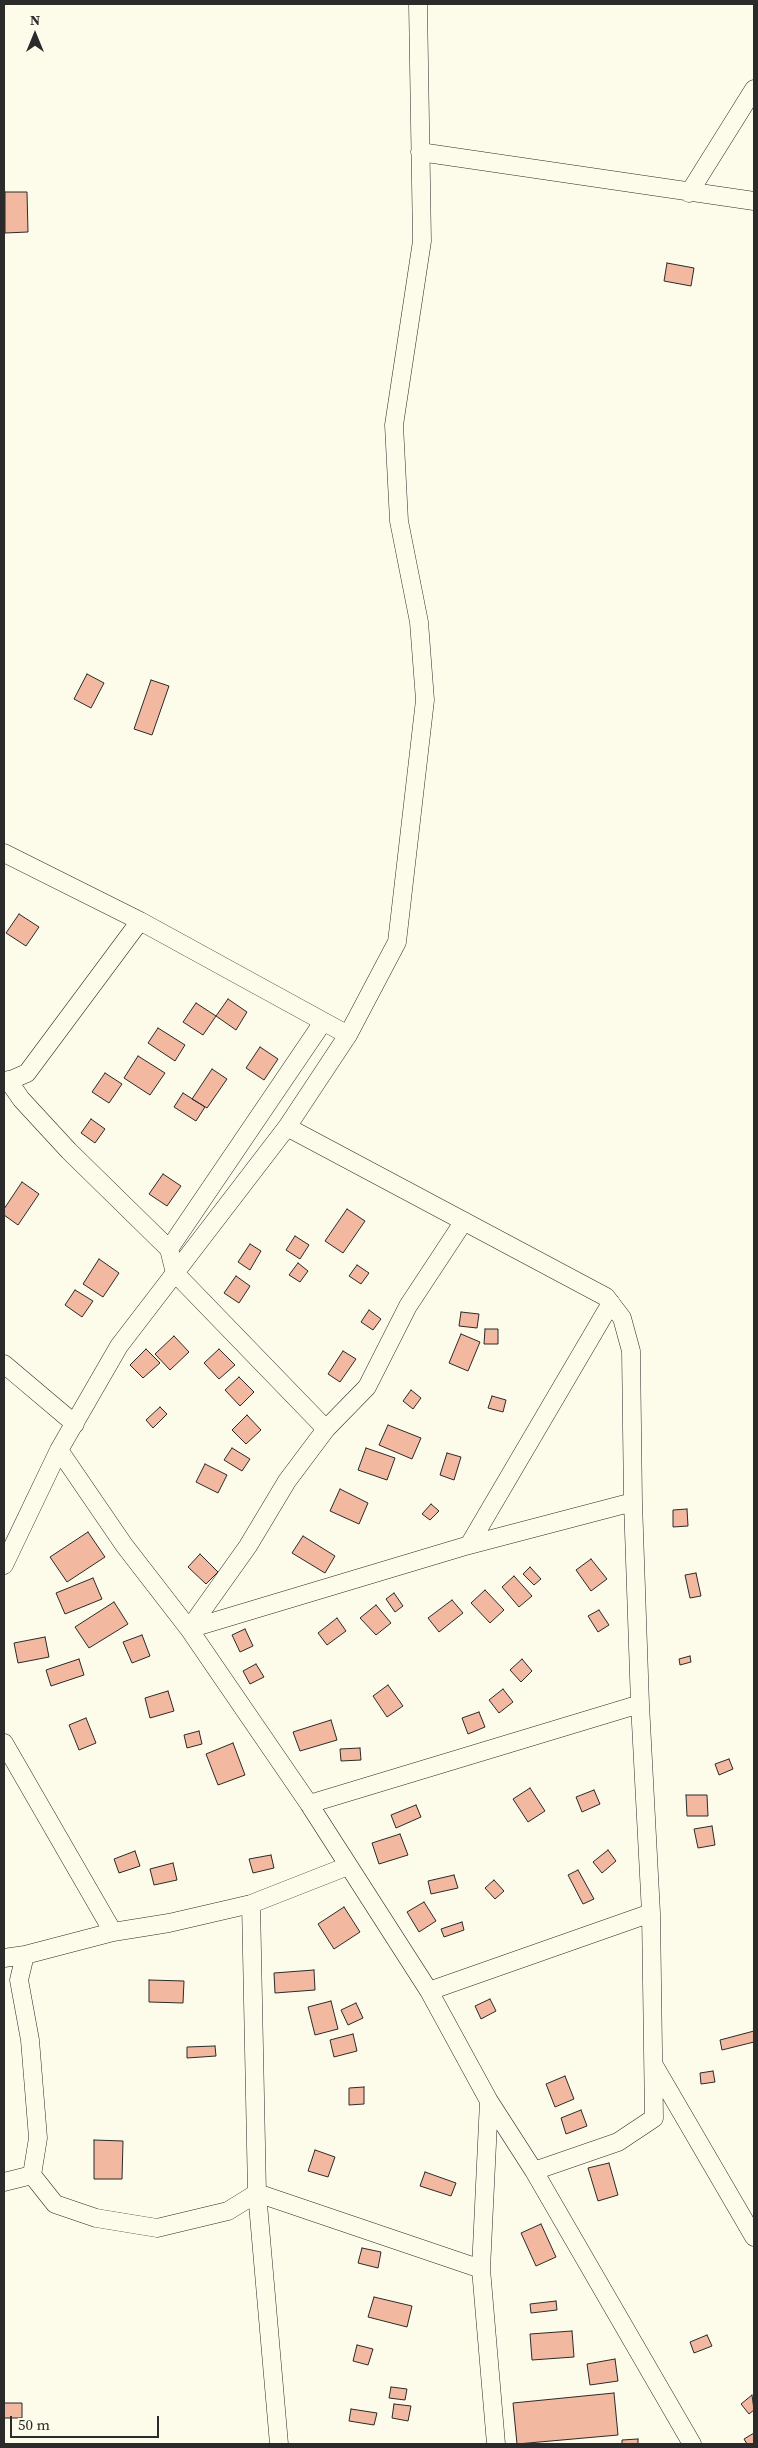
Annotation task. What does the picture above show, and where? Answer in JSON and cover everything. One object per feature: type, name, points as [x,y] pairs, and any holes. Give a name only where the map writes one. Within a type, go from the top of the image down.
[{"type":"street","points":[[4,1565],[36,1493],[119,1346],[287,1127],[348,1035],[396,942],[424,700],[420,622],[399,520],[394,425],[422,240],[418,4]]},
{"type":"street","points":[[689,192],[754,89]]},
{"type":"street","points":[[420,152],[754,201]]},
{"type":"street","points":[[4,853],[140,920],[348,1035]]},
{"type":"street","points":[[140,920],[27,1073],[6,1081],[69,1151],[169,1249],[175,1274],[326,1429]]},
{"type":"street","points":[[169,1249],[323,1022]]},
{"type":"street","points":[[287,1127],[606,1297],[622,1318],[631,1351],[633,1502],[640,1704],[651,1913],[654,2118],[618,2142],[534,2171]]},
{"type":"street","points":[[189,1629],[248,1546],[287,1481],[326,1429],[367,1386],[408,1306],[464,1221]]},
{"type":"street","points":[[469,1545],[611,1303]]},
{"type":"street","points":[[4,1364],[75,1424]]},
{"type":"street","points":[[59,1450],[124,1545],[189,1629],[309,1804],[429,1991],[489,2101],[534,2171],[692,2444]]},
{"type":"street","points":[[189,1629],[469,1545],[633,1502]]},
{"type":"street","points":[[309,1804],[640,1704]]},
{"type":"street","points":[[4,1743],[113,1932]]},
{"type":"street","points":[[4,1958],[25,1955],[113,1932],[169,1923],[251,1904],[348,1866]]},
{"type":"street","points":[[251,1904],[257,2193],[279,2444]]},
{"type":"street","points":[[429,1991],[651,1913]]},
{"type":"street","points":[[25,1955],[18,1980],[30,2040],[38,2138],[32,2175],[55,2204],[96,2218],[157,2228],[228,2212],[257,2193]]},
{"type":"street","points":[[653,2064],[754,2237]]},
{"type":"street","points":[[489,2101],[481,2269],[496,2444]]},
{"type":"street","points":[[4,2182],[32,2175]]},
{"type":"street","points":[[257,2193],[481,2269]]},
{"type":"building","points":[[5,192],[27,192],[28,232],[5,233]]},
{"type":"building","points":[[667,263],[694,268],[691,286],[664,281]]},
{"type":"building","points":[[87,674],[104,683],[91,708],[74,699]]},
{"type":"building","points":[[151,680],[169,686],[152,735],[134,729]]},
{"type":"building","points":[[19,914],[39,927],[26,946],[6,933]]},
{"type":"building","points":[[228,999],[247,1012],[236,1030],[216,1016]]},
{"type":"building","points":[[196,1003],[216,1016],[203,1035],[183,1022]]},
{"type":"building","points":[[158,1028],[185,1045],[175,1061],[148,1043]]},
{"type":"building","points":[[260,1047],[278,1059],[264,1080],[246,1068]]},
{"type":"building","points":[[138,1056],[165,1073],[150,1095],[124,1078]]},
{"type":"building","points":[[212,1069],[227,1079],[207,1108],[192,1099]]},
{"type":"building","points":[[105,1073],[122,1084],[109,1103],[92,1092]]},
{"type":"building","points":[[183,1093],[205,1107],[196,1121],[174,1107]]},
{"type":"building","points":[[91,1119],[105,1129],[95,1143],[81,1133]]},
{"type":"building","points":[[163,1174],[181,1186],[167,1206],[149,1194]]},
{"type":"building","points":[[22,1182],[39,1194],[18,1225],[4,1215],[4,1209]]},
{"type":"building","points":[[347,1209],[365,1221],[343,1253],[325,1241]]},
{"type":"building","points":[[295,1236],[309,1245],[300,1259],[286,1250]]},
{"type":"building","points":[[250,1244],[261,1251],[250,1270],[238,1262]]},
{"type":"building","points":[[99,1259],[119,1273],[103,1297],[83,1284]]},
{"type":"building","points":[[298,1263],[308,1271],[300,1282],[289,1275]]},
{"type":"building","points":[[357,1265],[369,1273],[361,1284],[349,1276]]},
{"type":"building","points":[[236,1276],[250,1286],[239,1303],[224,1293]]},
{"type":"building","points":[[75,1290],[93,1301],[82,1317],[65,1305]]},
{"type":"building","points":[[369,1310],[381,1319],[373,1330],[361,1322]]},
{"type":"building","points":[[461,1312],[479,1314],[477,1328],[459,1326]]},
{"type":"building","points":[[485,1329],[498,1329],[498,1344],[484,1344]]},
{"type":"building","points":[[461,1334],[480,1342],[468,1371],[449,1363]]},
{"type":"building","points":[[174,1336],[189,1352],[170,1370],[155,1354]]},
{"type":"building","points":[[146,1349],[160,1363],[143,1378],[130,1365]]},
{"type":"building","points":[[219,1349],[235,1365],[219,1379],[204,1363]]},
{"type":"building","points":[[343,1351],[356,1359],[340,1382],[328,1374]]},
{"type":"building","points":[[239,1377],[254,1392],[240,1406],[225,1390]]},
{"type":"building","points":[[411,1390],[421,1398],[413,1409],[403,1401]]},
{"type":"building","points":[[492,1396],[506,1400],[503,1412],[488,1408]]},
{"type":"building","points":[[160,1407],[167,1414],[153,1428],[146,1420]]},
{"type":"building","points":[[247,1415],[261,1430],[246,1444],[232,1430]]},
{"type":"building","points":[[388,1425],[421,1438],[412,1459],[379,1445]]},
{"type":"building","points":[[232,1448],[250,1459],[242,1471],[224,1460]]},
{"type":"building","points":[[366,1448],[395,1458],[387,1480],[358,1470]]},
{"type":"building","points":[[447,1453],[461,1457],[454,1480],[440,1475]]},
{"type":"building","points":[[205,1464],[227,1475],[218,1493],[196,1482]]},
{"type":"building","points":[[340,1489],[368,1503],[359,1524],[330,1511]]},
{"type":"building","points":[[431,1504],[439,1511],[430,1520],[422,1514]]},
{"type":"building","points":[[687,1509],[688,1526],[673,1527],[673,1510]]},
{"type":"building","points":[[88,1532],[105,1557],[67,1582],[50,1557]]},
{"type":"building","points":[[303,1536],[335,1556],[325,1573],[292,1553]]},
{"type":"building","points":[[200,1554],[218,1572],[206,1584],[188,1567]]},
{"type":"building","points":[[591,1559],[607,1579],[591,1591],[576,1570]]},
{"type":"building","points":[[530,1567],[541,1579],[534,1585],[523,1574]]},
{"type":"building","points":[[696,1573],[701,1596],[690,1598],[685,1575]]},
{"type":"building","points":[[514,1576],[532,1596],[519,1607],[502,1587]]},
{"type":"building","points":[[93,1578],[102,1599],[65,1614],[56,1593]]},
{"type":"building","points":[[485,1590],[504,1610],[490,1623],[471,1603]]},
{"type":"building","points":[[394,1593],[403,1606],[395,1612],[386,1599]]},
{"type":"building","points":[[452,1600],[463,1613],[439,1632],[428,1618]]},
{"type":"building","points":[[114,1602],[128,1624],[89,1648],[75,1627]]},
{"type":"building","points":[[376,1605],[391,1623],[376,1635],[360,1618]]},
{"type":"building","points":[[599,1610],[609,1625],[598,1632],[588,1616]]},
{"type":"building","points":[[337,1618],[346,1631],[327,1645],[318,1633]]},
{"type":"building","points":[[245,1629],[253,1646],[240,1652],[232,1635]]},
{"type":"building","points":[[142,1635],[150,1656],[132,1663],[123,1642]]},
{"type":"building","points":[[45,1637],[49,1657],[18,1663],[14,1643]]},
{"type":"building","points":[[690,1656],[691,1662],[680,1665],[679,1659]]},
{"type":"building","points":[[79,1659],[84,1675],[51,1686],[46,1670]]},
{"type":"building","points":[[522,1659],[532,1671],[521,1682],[510,1670]]},
{"type":"building","points":[[256,1664],[264,1677],[250,1684],[243,1671]]},
{"type":"building","points":[[388,1685],[403,1706],[387,1717],[373,1696]]},
{"type":"building","points":[[503,1689],[513,1702],[499,1713],[489,1700]]},
{"type":"building","points":[[168,1691],[174,1711],[150,1718],[145,1698]]},
{"type":"building","points":[[479,1712],[485,1727],[468,1734],[462,1718]]},
{"type":"building","points":[[86,1718],[96,1743],[79,1750],[69,1725]]},
{"type":"building","points":[[331,1720],[337,1740],[300,1751],[293,1732]]},
{"type":"building","points":[[199,1731],[202,1744],[187,1748],[184,1735]]},
{"type":"building","points":[[233,1743],[245,1775],[218,1785],[206,1754]]},
{"type":"building","points":[[360,1748],[361,1760],[341,1761],[340,1749]]},
{"type":"building","points":[[729,1759],[733,1769],[719,1775],[715,1764]]},
{"type":"building","points":[[530,1788],[545,1811],[528,1822],[513,1799]]},
{"type":"building","points":[[594,1790],[600,1804],[582,1812],[576,1797]]},
{"type":"building","points":[[686,1795],[707,1795],[708,1816],[687,1816]]},
{"type":"building","points":[[416,1805],[421,1817],[396,1828],[391,1815]]},
{"type":"building","points":[[712,1826],[715,1845],[698,1848],[694,1829]]},
{"type":"building","points":[[400,1834],[408,1855],[379,1864],[372,1843]]},
{"type":"building","points":[[608,1850],[616,1861],[602,1873],[593,1862]]},
{"type":"building","points":[[135,1851],[140,1866],[119,1873],[114,1859]]},
{"type":"building","points":[[271,1855],[274,1868],[253,1873],[249,1859]]},
{"type":"building","points":[[173,1863],[177,1880],[154,1885],[150,1869]]},
{"type":"building","points":[[578,1870],[594,1899],[583,1904],[568,1875]]},
{"type":"building","points":[[454,1875],[458,1888],[431,1894],[428,1881]]},
{"type":"building","points":[[494,1880],[504,1891],[495,1899],[485,1888]]},
{"type":"building","points":[[424,1902],[436,1921],[419,1932],[407,1912]]},
{"type":"building","points":[[344,1907],[360,1932],[334,1949],[318,1924]]},
{"type":"building","points":[[462,1922],[464,1930],[444,1937],[441,1929]]},
{"type":"building","points":[[314,1970],[315,1990],[275,1993],[274,1973]]},
{"type":"building","points":[[149,1980],[184,1981],[183,2003],[149,2002]]},
{"type":"building","points":[[490,1999],[496,2011],[481,2019],[475,2006]]},
{"type":"building","points":[[331,2001],[338,2029],[315,2035],[308,2007]]},
{"type":"building","points":[[356,2003],[363,2018],[348,2025],[341,2010]]},
{"type":"building","points":[[754,2031],[754,2042],[722,2050],[720,2040]]},
{"type":"building","points":[[353,2034],[357,2051],[334,2057],[330,2040]]},
{"type":"building","points":[[215,2046],[216,2056],[187,2058],[187,2047]]},
{"type":"building","points":[[713,2071],[715,2082],[701,2084],[700,2073]]},
{"type":"building","points":[[565,2076],[574,2099],[555,2107],[546,2084]]},
{"type":"building","points":[[364,2087],[364,2104],[349,2105],[349,2088]]},
{"type":"building","points":[[581,2110],[587,2126],[566,2134],[561,2118]]},
{"type":"building","points":[[94,2140],[123,2141],[122,2179],[94,2179]]},
{"type":"building","points":[[315,2150],[335,2157],[328,2177],[308,2171]]},
{"type":"building","points":[[609,2163],[618,2195],[598,2201],[588,2168]]},
{"type":"building","points":[[425,2172],[456,2183],[451,2196],[420,2186]]},
{"type":"building","points":[[541,2224],[556,2257],[536,2266],[521,2233]]},
{"type":"building","points":[[362,2248],[381,2252],[378,2268],[358,2263]]},
{"type":"building","points":[[374,2297],[412,2306],[407,2327],[368,2317]]},
{"type":"building","points":[[556,2301],[557,2310],[531,2313],[530,2304]]},
{"type":"building","points":[[572,2331],[574,2357],[532,2360],[530,2334]]},
{"type":"building","points":[[707,2335],[712,2346],[694,2353],[690,2342]]},
{"type":"building","points":[[357,2345],[373,2349],[368,2365],[353,2361]]},
{"type":"building","points":[[615,2359],[618,2381],[590,2385],[587,2364]]},
{"type":"building","points":[[391,2387],[407,2389],[405,2400],[389,2398]]},
{"type":"building","points":[[614,2393],[618,2435],[517,2444],[513,2403]]},
{"type":"building","points":[[752,2395],[754,2410],[749,2414],[741,2404]]},
{"type":"building","points":[[4,2403],[22,2403],[22,2418],[4,2418]]},
{"type":"building","points":[[394,2404],[411,2406],[408,2421],[392,2418]]},
{"type":"building","points":[[351,2409],[377,2413],[374,2425],[349,2421]]},
{"type":"building","points":[[754,2433],[754,2444],[747,2444],[744,2439]]},
{"type":"building","points":[[638,2439],[638,2444],[622,2444],[622,2440]]}]
